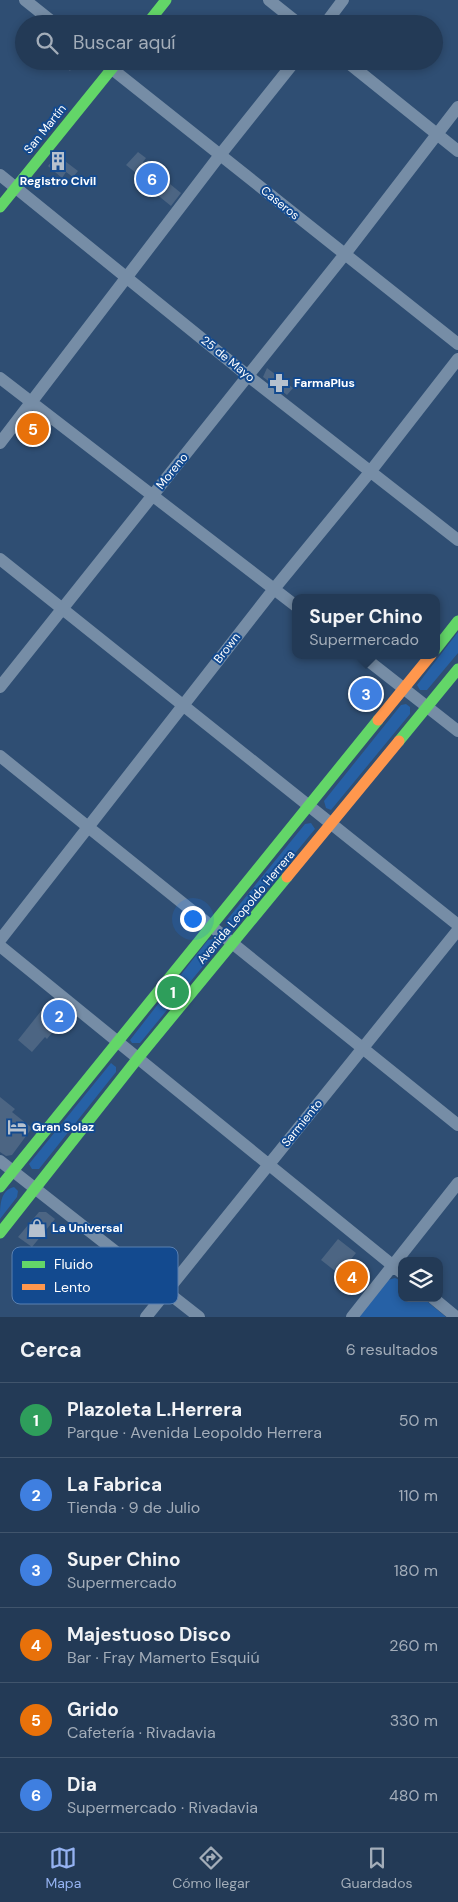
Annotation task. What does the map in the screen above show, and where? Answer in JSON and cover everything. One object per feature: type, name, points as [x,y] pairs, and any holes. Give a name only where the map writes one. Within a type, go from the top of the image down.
[{"type":"street","points":[[25,0],[44,15]]},
{"type":"street","points":[[154,15],[166,0]]},
{"type":"street","points":[[269,0],[288,15]]},
{"type":"street","points":[[332,15],[344,0]]},
{"type":"street","name":"San Martín","points":[[0,207],[106,70]]},
{"type":"street","name":"Caseros","points":[[118,70],[220,155],[458,344]]},
{"type":"street","points":[[0,443],[220,155],[288,70]]},
{"type":"street","points":[[357,70],[458,151]]},
{"type":"street","name":"Moreno","points":[[0,687],[345,254],[458,107]]},
{"type":"street","name":"25 de Mayo","points":[[0,175],[248,376],[458,540]]},
{"type":"street","name":"Brown","points":[[0,940],[274,589],[370,472],[458,359]]},
{"type":"street","points":[[0,378],[292,603]]},
{"type":"street","points":[[0,559],[458,925]]},
{"type":"street","points":[[440,644],[458,621]]},
{"type":"street","points":[[366,659],[458,731]]},
{"type":"street","name":"Avenida Leopoldo Herrera","points":[[0,1187],[116,1041],[310,807],[428,659]]},
{"type":"street","name":"Avenida Leopoldo Herrera","points":[[0,1234],[138,1058],[234,944],[458,668]]},
{"type":"street","points":[[0,756],[458,1125]]},
{"type":"street","name":"Sarmiento","points":[[178,1278],[458,930]]},
{"type":"street","points":[[0,946],[397,1269]]},
{"type":"street","points":[[0,1161],[110,1247]]},
{"type":"street","points":[[352,1317],[397,1269],[458,1183]]},
{"type":"street","points":[[178,1301],[199,1317]]},
{"type":"street","points":[[438,1302],[456,1317]]},
{"type":"street","name":"Sarmiento","points":[[146,1317],[157,1304]]},
{"type":"shaded area","points":[[458,632],[458,653],[427,690],[420,690],[417,685],[437,659],[440,659],[440,655]]},
{"type":"shaded area","points":[[406,704],[410,707],[410,714],[331,810],[326,808],[324,801],[401,705]]},
{"type":"shaded area","points":[[311,823],[315,829],[234,928],[229,926],[226,921],[305,824]]},
{"type":"shaded area","points":[[214,939],[218,943],[218,948],[140,1043],[132,1043],[130,1040],[208,940]]},
{"type":"shaded area","points":[[111,1063],[116,1067],[116,1072],[39,1169],[32,1169],[29,1164]]},
{"type":"shaded area","points":[[14,1187],[18,1191],[17,1197],[0,1219],[3,1195]]},
{"type":"shaded area","points":[[398,1279],[398,1302],[428,1302],[446,1317],[358,1317],[388,1280]]},
{"type":"building","points":[[138,152],[146,158],[143,162],[181,193],[171,206],[139,180],[141,177],[126,165]]},
{"type":"building","name":"Registro Civil","points":[[57,155],[78,171],[73,177],[66,172],[62,178],[48,166]]},
{"type":"building","name":"FarmaPlus","points":[[267,368],[293,388],[287,395],[263,377]]},
{"type":"building","points":[[368,676],[384,688],[365,712],[349,700]]},
{"type":"building","points":[[49,1001],[66,1015],[47,1039],[45,1037],[32,1052],[18,1040]]},
{"type":"building","points":[[0,1097],[15,1109],[12,1112],[32,1128],[12,1155],[6,1156],[0,1152]]},
{"type":"building","name":"La Universal","points":[[39,1212],[46,1212],[55,1219],[32,1247],[18,1237]]},
{"type":"building","points":[[338,1239],[356,1253],[339,1274],[321,1260]]},
{"type":"traffic: fast","points":[[154,15],[166,0]]},
{"type":"traffic: fast","points":[[0,207],[111,70]]},
{"type":"traffic: fast","points":[[440,644],[458,621]]},
{"type":"traffic: fast","points":[[399,741],[458,669]]},
{"type":"traffic: fast","points":[[0,1187],[378,720]]},
{"type":"traffic: fast","points":[[0,1233],[138,1058],[287,877]]},
{"type":"traffic: slow","points":[[378,720],[428,659]]},
{"type":"traffic: slow","points":[[287,877],[399,741]]},
{"type":"place","name":"Registro Civil","points":[[58,161]]},
{"type":"place","name":"Dia","points":[[152,179]]},
{"type":"place","name":"FarmaPlus","points":[[279,383]]},
{"type":"place","name":"Grido","points":[[33,429]]},
{"type":"place","name":"Super Chino","points":[[366,694]]},
{"type":"place","name":"Plazoleta L.Herrera","points":[[173,992]]},
{"type":"place","name":"La Fabrica","points":[[59,1016]]},
{"type":"place","name":"Gran Solaz","points":[[17,1127]]},
{"type":"place","name":"La Universal","points":[[37,1228]]},
{"type":"place","name":"Majestuoso Disco","points":[[352,1277]]}]
